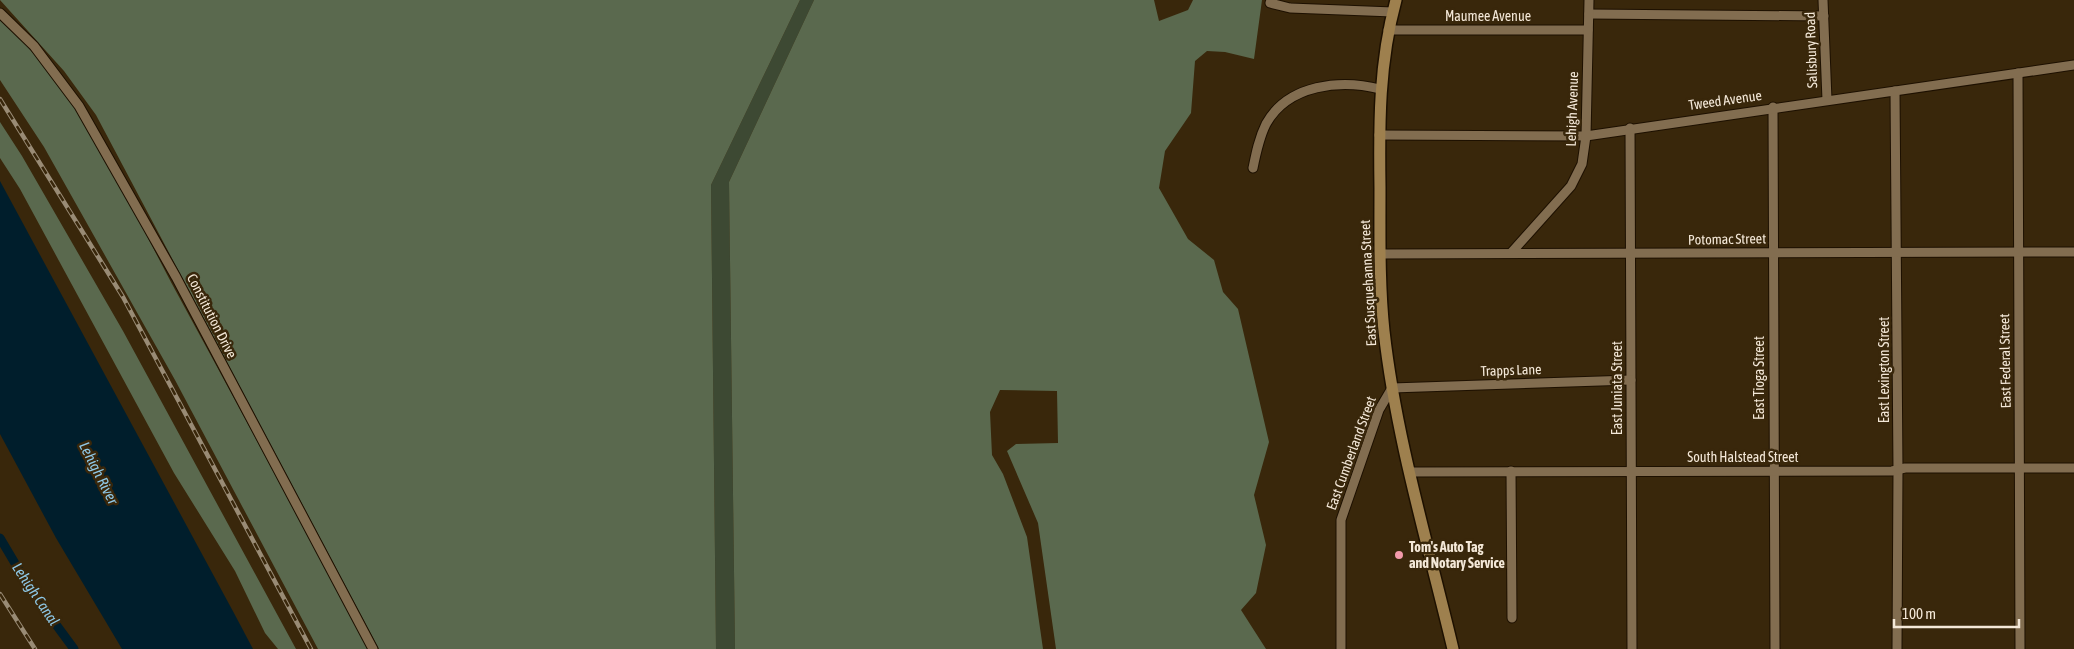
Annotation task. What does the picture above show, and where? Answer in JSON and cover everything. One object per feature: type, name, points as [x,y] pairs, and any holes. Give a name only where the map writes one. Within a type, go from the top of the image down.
[{"type":"main road","name":"East Susquehanna Street","points":[[1396,0],[1388,30],[1380,89],[1380,254],[1384,331],[1392,388],[1453,649]]},
{"type":"street","name":"Lehigh Avenue","points":[[1511,253],[1571,186],[1582,164],[1586,136],[1589,0]]},
{"type":"street","name":"Salisbury Road","points":[[1823,0],[1826,100]]},
{"type":"street","points":[[1270,2],[1290,8],[1393,12]]},
{"type":"street","name":"Constitution Drive","points":[[0,13],[34,46],[79,106],[176,276],[373,649]]},
{"type":"street","points":[[1589,14],[1824,16]]},
{"type":"street","name":"Maumee Avenue","points":[[1388,30],[1588,30]]},
{"type":"street","name":"Tweed Avenue","points":[[1379,135],[1586,136],[1773,107],[2074,65]]},
{"type":"street","name":"East Federal Street","points":[[2018,73],[2020,649]]},
{"type":"street","points":[[1253,168],[1260,139],[1267,122],[1288,101],[1325,85],[1354,83],[1380,89]]},
{"type":"street","name":"East Lexington Street","points":[[1895,90],[1898,470],[1897,649]]},
{"type":"street","name":"East Tioga Street","points":[[1773,107],[1775,649]]},
{"type":"street","name":"East Juniata Street","points":[[1630,128],[1632,649]]},
{"type":"street","name":"Potomac Street","points":[[1380,254],[2074,252]]},
{"type":"street","name":"Trapps Lane","points":[[1392,388],[1631,380]]},
{"type":"street","name":"East Cumberland Street","points":[[1341,649],[1340,520],[1379,410],[1392,388]]},
{"type":"street","name":"South Halstead Street","points":[[1411,472],[2074,468]]},
{"type":"street","points":[[1512,471],[1512,618]]},
{"type":"green space","points":[[0,0],[800,0],[711,185],[716,649],[379,649],[96,115],[64,71]]},
{"type":"green space","points":[[800,0],[814,0],[729,182],[735,649],[716,649],[711,185]]},
{"type":"green space","points":[[814,0],[1154,0],[1159,21],[1188,10],[1193,0],[1262,0],[1254,59],[1225,52],[1207,51],[1195,61],[1191,113],[1165,151],[1159,188],[1188,239],[1214,260],[1223,292],[1238,309],[1269,442],[1254,495],[1266,545],[1256,593],[1241,610],[1266,649],[1056,649],[1038,523],[1007,451],[1016,444],[1058,443],[1057,391],[1000,390],[990,412],[992,455],[1003,474],[1027,537],[1043,649],[735,649],[729,182]]},
{"type":"green space","points":[[0,20],[54,78],[98,144],[368,649],[318,649],[175,380],[44,147],[0,80]]},
{"type":"green space","points":[[0,122],[22,156],[123,331],[296,649],[278,649],[265,633],[235,571],[174,473],[20,189],[0,158]]},
{"type":"water","name":"Lehigh River","points":[[0,181],[253,649],[122,649],[56,538],[0,434]]},
{"type":"waterway","name":"Lehigh Canal","points":[[0,538],[32,592],[74,649]]},
{"type":"railway","points":[[0,99],[123,297],[311,649]]},
{"type":"railway","points":[[0,594],[35,649]]},
{"type":"place","name":"Tom's Auto Tag and Notary Service","points":[[1399,555]]}]
